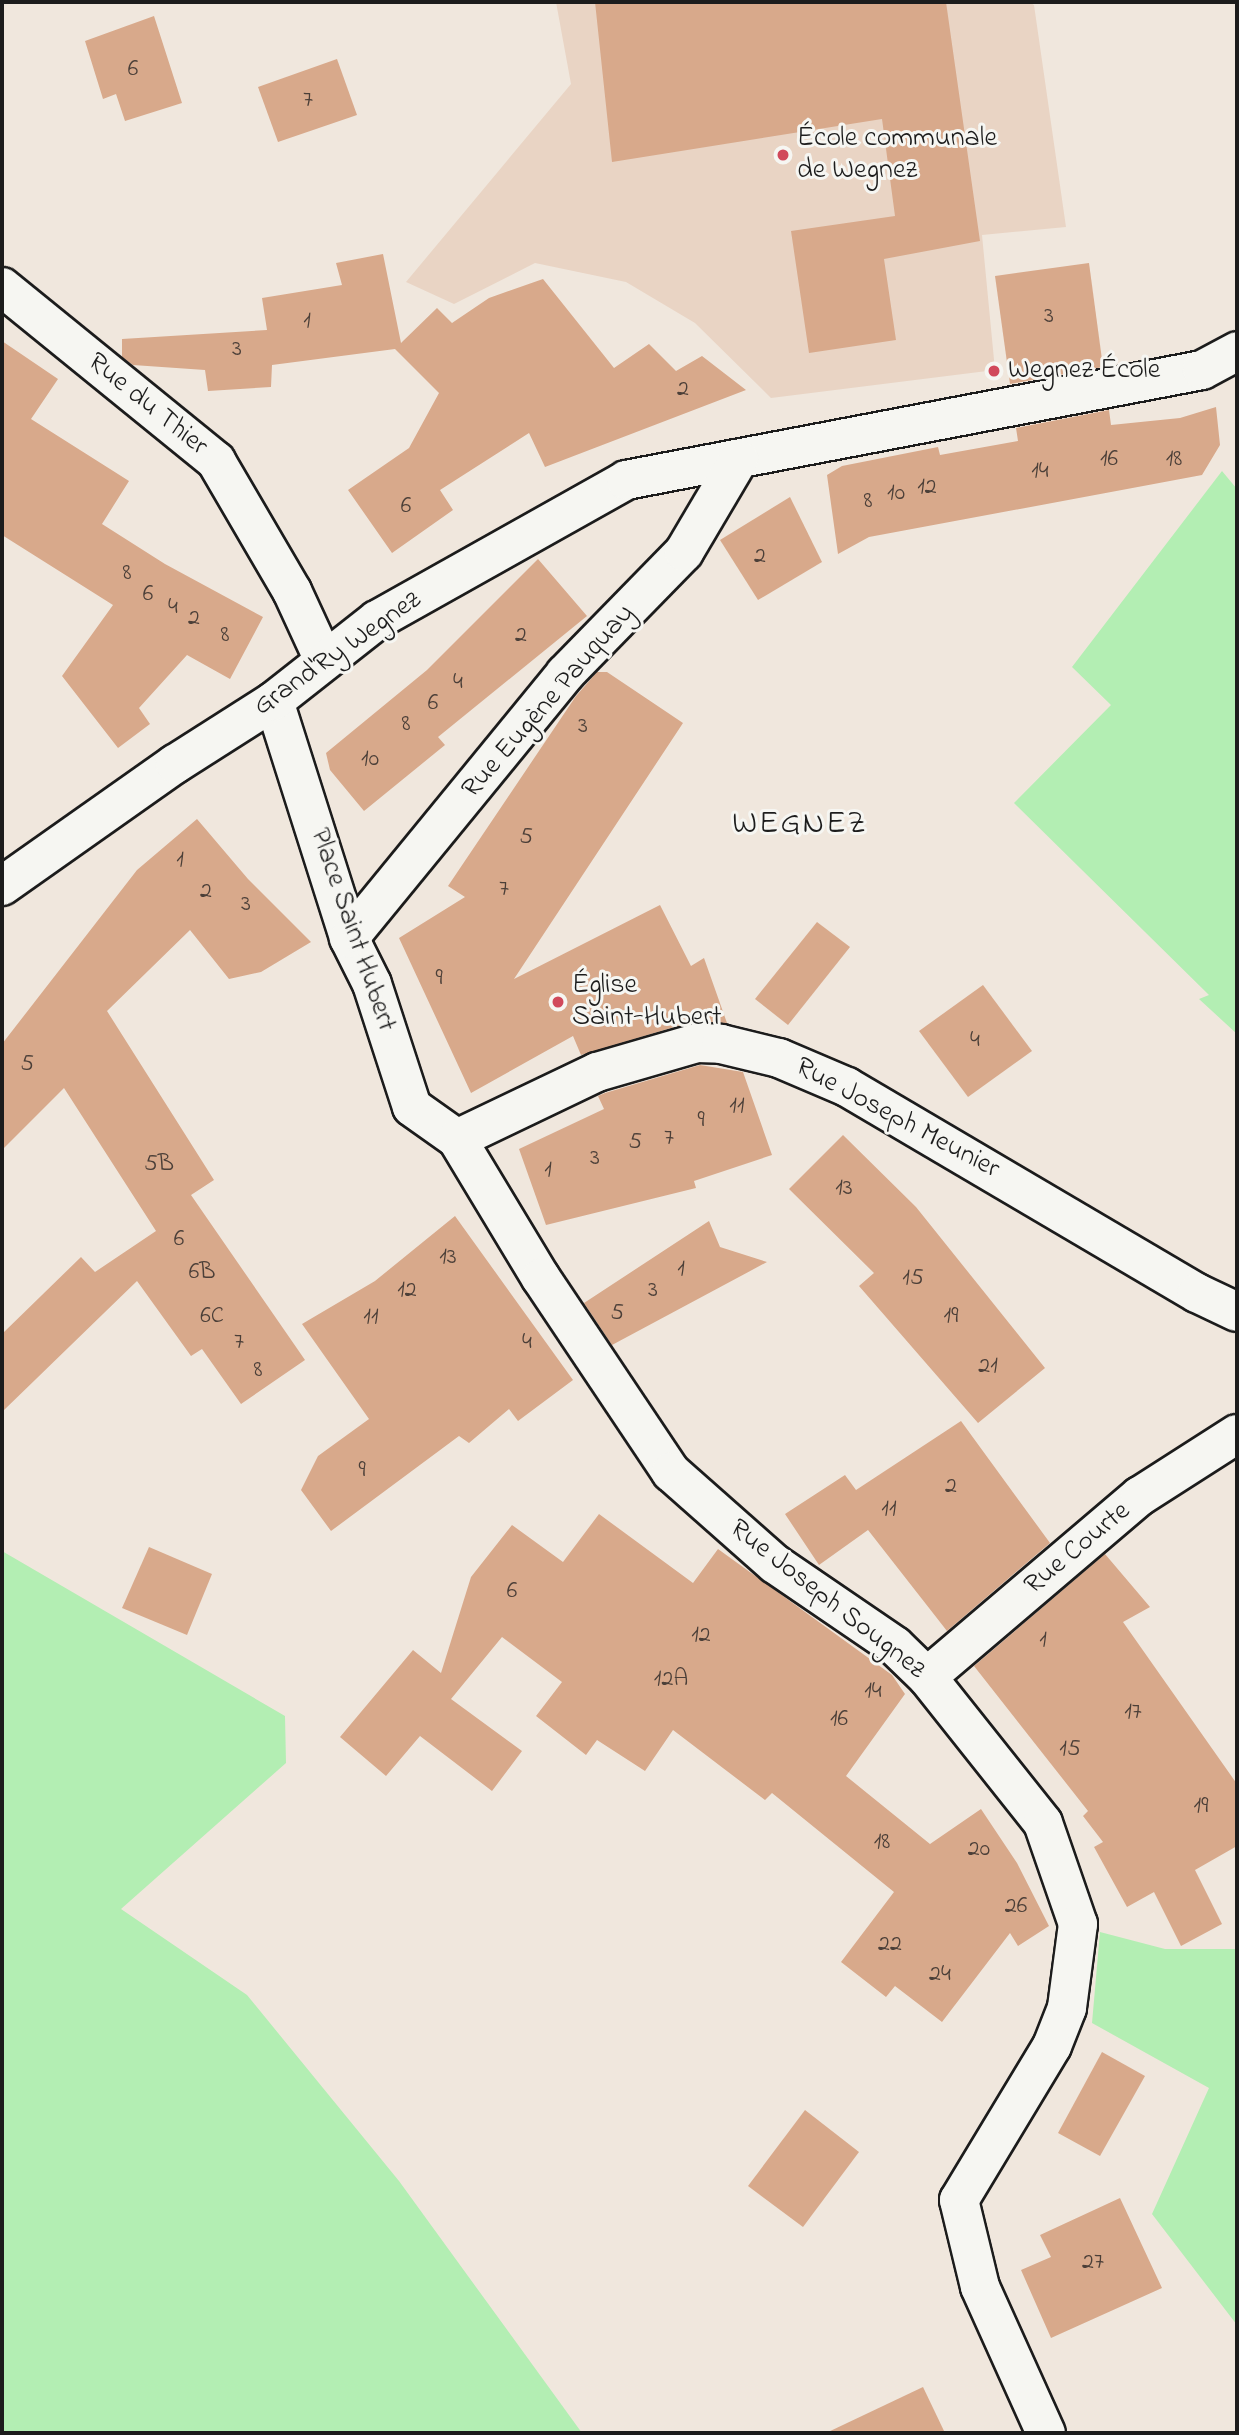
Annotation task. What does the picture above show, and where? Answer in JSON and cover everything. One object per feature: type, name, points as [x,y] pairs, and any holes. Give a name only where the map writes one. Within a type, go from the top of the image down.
[{"type":"street","name":"Rue du Thier","points":[[2,287],[216,461],[292,590],[323,659]]},
{"type":"street","name":"Grand'Ry Wegnez","points":[[2,886],[175,764],[274,701],[323,659],[377,620],[626,480],[1202,370],[1237,351]]},
{"type":"street","name":"Rue Eugène Pauquay","points":[[349,938],[565,674],[684,552],[738,459]]},
{"type":"street","name":"Place Saint Hubert","points":[[274,701],[349,938],[372,984],[412,1107],[457,1139]]},
{"type":"street","name":"Rue Joseph Meunier","points":[[457,1139],[597,1073],[697,1043],[721,1044],[779,1058],[847,1087],[1021,1186],[1197,1293],[1237,1312]]},
{"type":"street","name":"Rue Joseph Sougnez","points":[[457,1139],[541,1278],[671,1472],[775,1564],[895,1646],[927,1676],[1043,1823],[1078,1924],[1067,2008],[1052,2046],[958,2200],[980,2287],[1046,2433]]},
{"type":"street","name":"Rue Courte","points":[[927,1676],[1140,1496],[1237,1434]]},
{"type":"shaded area","name":"École communale de Wegnez","points":[[556,2],[1029,2],[1034,5],[1066,227],[982,235],[995,370],[771,398],[695,323],[626,282],[535,263],[454,304],[406,282],[571,84]]},
{"type":"green space","points":[[1222,471],[1237,489],[1237,1034],[1199,999],[1209,995],[1014,803],[1111,705],[1072,667]]},
{"type":"green space","points":[[2,1551],[285,1716],[286,1763],[121,1909],[247,1995],[399,2181],[582,2433],[2,2433]]},
{"type":"green space","points":[[1100,1932],[1165,1949],[1237,1949],[1237,2325],[1152,2214],[1209,2088],[1092,2023]]},
{"type":"building","points":[[595,2],[946,2],[980,241],[884,259],[896,340],[809,353],[791,231],[895,216],[882,119],[612,162]]},
{"type":"building","points":[[154,16],[182,103],[125,121],[116,94],[103,99],[85,41]]},
{"type":"building","points":[[337,59],[357,115],[278,142],[258,87]]},
{"type":"building","points":[[383,254],[401,343],[437,308],[452,323],[489,298],[543,279],[614,368],[649,344],[676,371],[702,356],[746,390],[545,467],[529,433],[440,490],[453,510],[392,553],[348,490],[409,448],[439,393],[395,349],[272,365],[271,387],[208,391],[205,370],[133,365],[122,357],[122,339],[267,330],[262,298],[342,285],[336,263]]},
{"type":"building","points":[[1089,263],[1103,367],[1010,384],[995,276]]},
{"type":"building","points":[[2,341],[58,379],[31,419],[129,481],[102,524],[165,564],[263,617],[230,679],[187,655],[139,708],[150,724],[118,748],[62,676],[113,605],[2,535]]},
{"type":"building","points":[[1216,407],[1220,445],[1202,475],[869,537],[838,554],[827,475],[842,466],[938,447],[940,455],[1018,441],[1016,428],[1109,410],[1111,425],[1180,418]]},
{"type":"building","points":[[790,497],[822,562],[758,600],[720,540]]},
{"type":"building","points":[[538,559],[587,616],[438,737],[445,745],[364,811],[330,770],[326,753],[427,670]]},
{"type":"building","points":[[597,672],[607,672],[683,723],[514,979],[660,905],[691,966],[704,958],[727,1023],[691,1022],[581,1055],[573,1036],[471,1093],[399,938],[465,897],[448,886],[576,696]]},
{"type":"building","points":[[197,819],[248,879],[311,942],[261,972],[229,979],[190,930],[107,1011],[214,1180],[191,1195],[305,1360],[241,1404],[202,1349],[191,1356],[137,1281],[2,1412],[2,1334],[81,1257],[95,1272],[156,1231],[64,1088],[2,1150],[2,1044],[137,870]]},
{"type":"building","points":[[817,922],[850,947],[788,1025],[755,999]]},
{"type":"building","points":[[983,985],[1032,1051],[968,1097],[919,1031]]},
{"type":"building","points":[[700,1065],[743,1072],[772,1155],[694,1181],[696,1188],[546,1225],[519,1149],[604,1109],[598,1096]]},
{"type":"building","points":[[843,1135],[916,1207],[1045,1368],[978,1423],[859,1286],[874,1273],[789,1189]]},
{"type":"building","points":[[455,1216],[573,1380],[518,1421],[509,1409],[469,1443],[459,1436],[331,1531],[301,1490],[318,1456],[369,1419],[302,1324],[375,1281]]},
{"type":"building","points":[[709,1221],[720,1247],[767,1262],[612,1345],[584,1303]]},
{"type":"building","points":[[961,1421],[1050,1543],[947,1631],[868,1530],[819,1565],[785,1514],[845,1475],[856,1490]]},
{"type":"building","points":[[599,1514],[693,1583],[718,1549],[892,1675],[905,1694],[846,1776],[930,1844],[981,1809],[1017,1863],[1049,1926],[1018,1946],[1010,1933],[942,2022],[895,1986],[886,1997],[841,1962],[894,1892],[772,1793],[765,1800],[673,1730],[645,1771],[597,1740],[586,1755],[536,1716],[562,1682],[502,1637],[451,1699],[522,1751],[492,1791],[420,1736],[386,1776],[340,1737],[413,1650],[441,1673],[471,1577],[512,1525],[563,1562]]},
{"type":"building","points":[[149,1547],[212,1574],[187,1635],[122,1608]]},
{"type":"building","points":[[1105,1554],[1150,1607],[1123,1622],[1237,1784],[1237,1846],[1195,1870],[1222,1924],[1181,1946],[1154,1892],[1127,1907],[1094,1847],[1103,1842],[1083,1816],[1088,1811],[974,1666]]},
{"type":"building","points":[[1102,2052],[1145,2076],[1100,2156],[1058,2133]]},
{"type":"building","points":[[805,2110],[859,2152],[803,2227],[748,2186]]},
{"type":"building","points":[[1120,2198],[1162,2288],[1051,2338],[1021,2270],[1051,2257],[1040,2235]]},
{"type":"building","points":[[923,2387],[945,2433],[826,2433]]},
{"type":"place","name":"École communale de Wegnez","points":[[783,155]]},
{"type":"place","name":"Wegnez École","points":[[994,371]]},
{"type":"place","name":"Église Saint-Hubert","points":[[558,1002]]},
{"type":"district","name":"WEGNEZ","points":[[800,825]]}]
